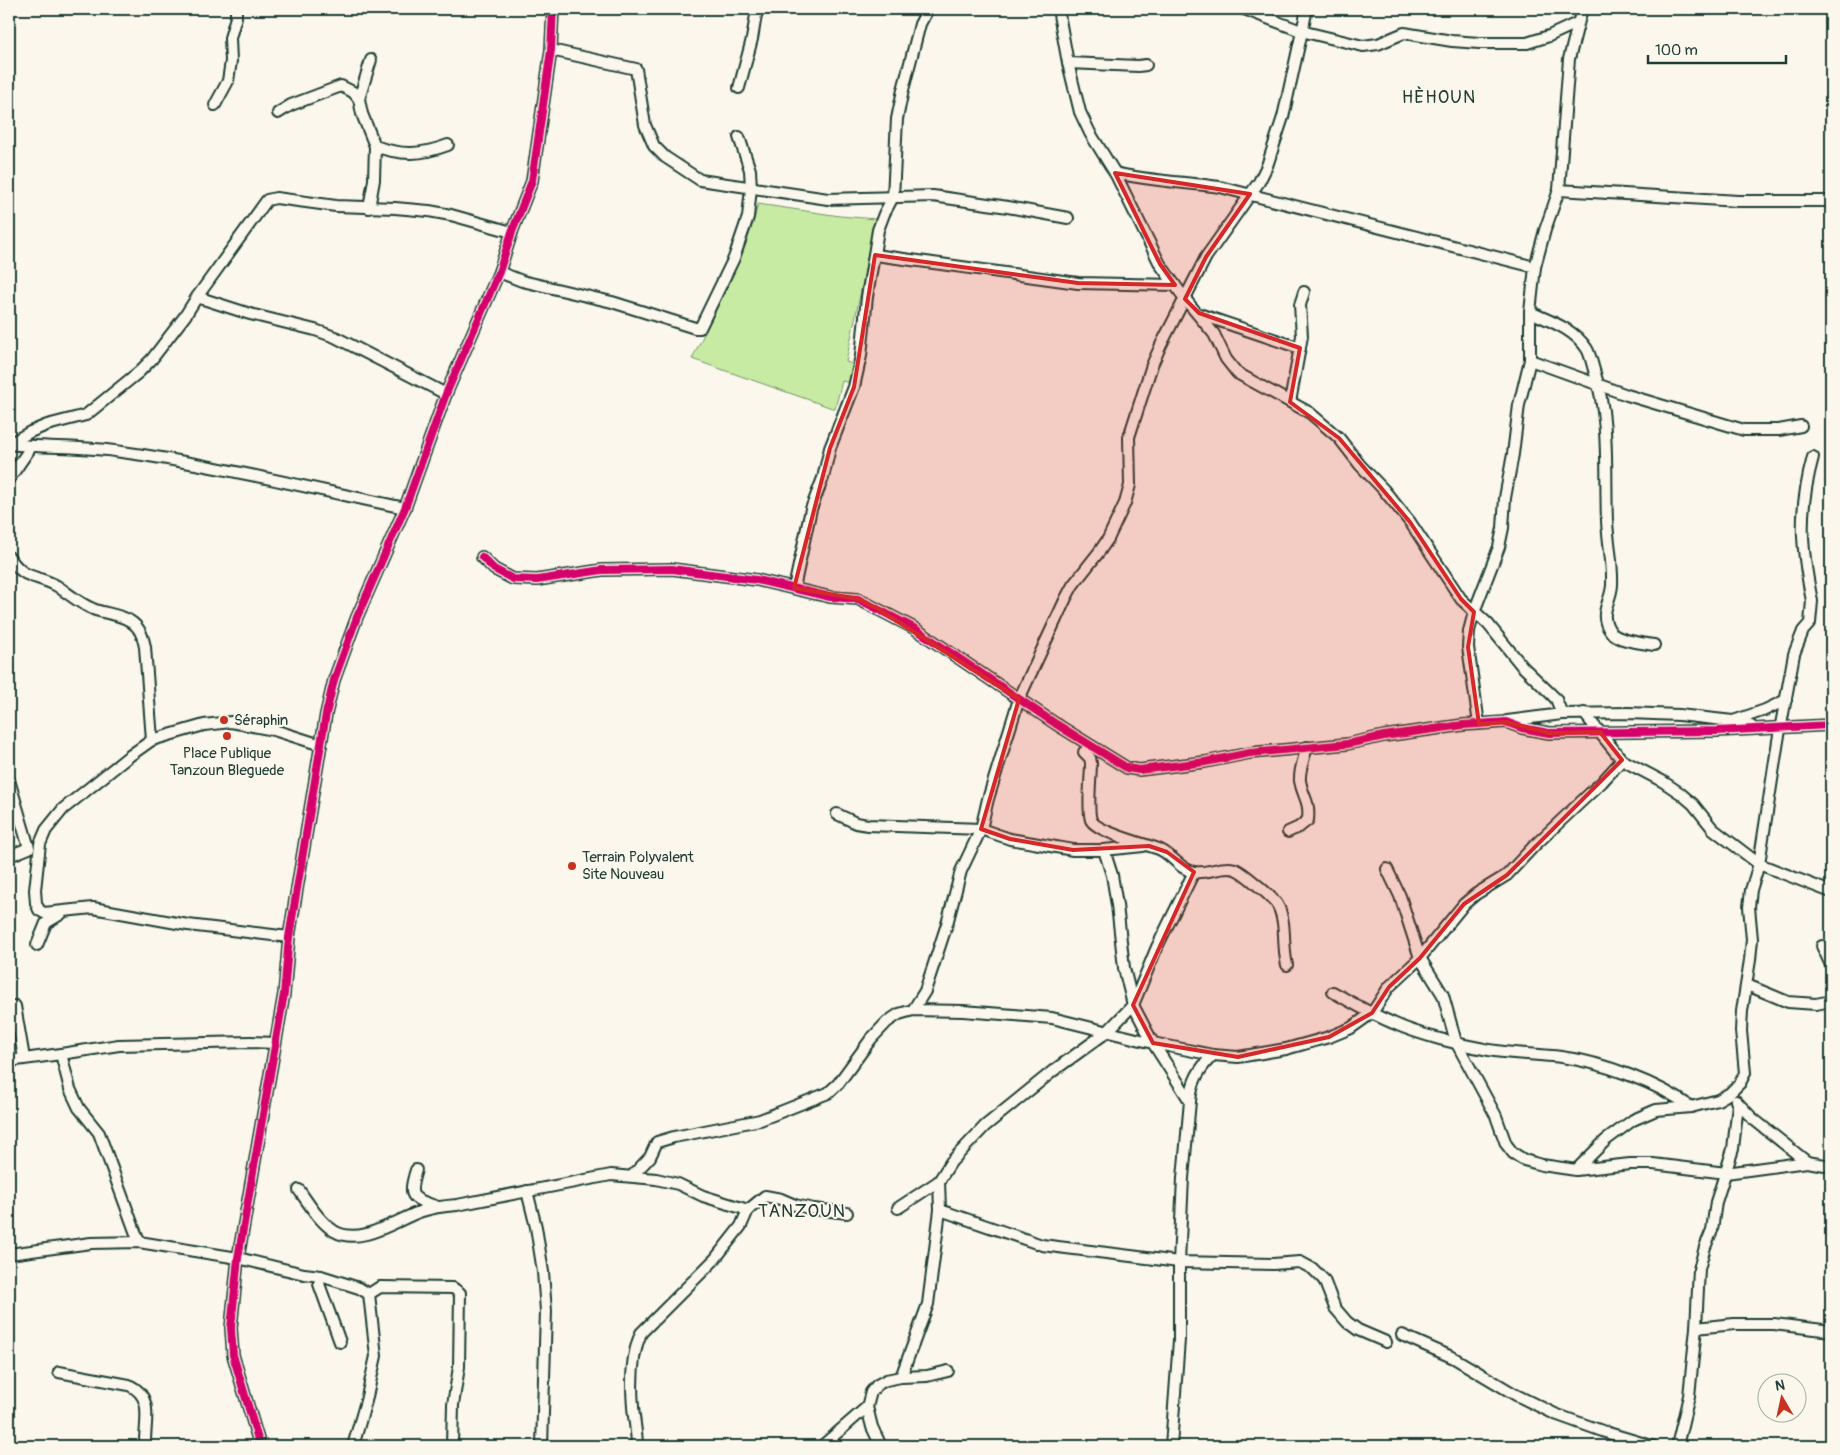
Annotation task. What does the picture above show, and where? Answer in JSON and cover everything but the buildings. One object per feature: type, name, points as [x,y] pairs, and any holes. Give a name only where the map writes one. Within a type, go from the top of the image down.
[{"type":"street","points":[[215,105],[228,80],[231,61],[230,38],[236,17],[236,9]]},
{"type":"street","points":[[260,1446],[232,1355],[230,1328],[238,1258],[284,994],[290,937],[320,745],[334,680],[357,617],[405,508],[446,394],[499,272],[532,181],[551,50],[554,9]]},
{"type":"street","points":[[739,88],[752,39],[757,9]]},
{"type":"street","points":[[794,588],[811,510],[823,478],[830,448],[854,387],[861,356],[867,297],[878,230],[893,197],[897,119],[902,90],[920,24],[928,9]]},
{"type":"street","points":[[1067,9],[1059,14],[1080,112],[1115,173],[1160,264],[1185,299],[1199,313],[1214,334],[1226,359],[1237,374],[1310,413],[1339,438],[1410,522],[1461,600],[1488,624],[1522,666],[1556,699],[1562,714]]},
{"type":"street","points":[[1244,9],[1301,31],[1363,46],[1378,44],[1404,33],[1452,41],[1527,43],[1549,36],[1577,23]]},
{"type":"street","points":[[913,1010],[925,991],[947,924],[961,871],[981,829],[988,799],[1019,699],[1069,592],[1108,538],[1125,502],[1130,485],[1129,437],[1152,365],[1206,257],[1267,166],[1283,117],[1307,9]]},
{"type":"street","points":[[1479,724],[1468,647],[1474,612],[1503,528],[1505,498],[1519,404],[1530,360],[1530,312],[1536,267],[1545,230],[1560,190],[1569,59],[1582,9]]},
{"type":"street","points":[[551,50],[636,69],[644,125],[654,146],[684,171],[700,180],[828,199],[933,196],[1068,218]]},
{"type":"street","points":[[359,99],[371,60]]},
{"type":"street","points":[[1068,63],[1123,66],[1146,65]]},
{"type":"street","points":[[278,113],[291,104],[341,86],[353,92],[359,99],[375,146],[374,180],[369,208]]},
{"type":"street","points":[[499,272],[522,282],[612,302],[700,328],[734,258],[748,217],[751,188],[750,170],[739,137]]},
{"type":"street","points":[[375,146],[384,150],[415,154],[432,151],[448,145]]},
{"type":"street","points":[[1115,173],[1146,180],[1220,187],[1536,267]]},
{"type":"street","points":[[1560,190],[1738,201],[1831,201]]},
{"type":"street","points":[[405,508],[228,470],[138,454],[94,448],[9,444],[47,425],[86,415],[152,359],[185,316],[267,200],[276,198],[328,205],[414,209],[451,215],[512,232]]},
{"type":"street","points":[[874,255],[1078,283],[1175,285]]},
{"type":"street","points":[[1290,402],[1303,328],[1300,305],[1304,292]]},
{"type":"street","points":[[197,297],[243,312],[315,330],[335,337],[446,394]]},
{"type":"street","points":[[1530,312],[1556,323],[1574,335],[1587,349],[1599,385],[1605,430],[1607,521],[1612,584],[1604,613],[1606,624],[1612,634],[1654,645]]},
{"type":"street","points":[[1199,313],[1300,348]]},
{"type":"street","points":[[1530,360],[1626,395],[1744,430],[1779,430],[1801,426]]},
{"type":"street","points":[[9,479],[31,446]]},
{"type":"street","points":[[1576,1170],[1606,1140],[1633,1120],[1656,1110],[1691,1107],[1718,1100],[1730,1093],[1745,1073],[1741,1031],[1752,939],[1749,907],[1750,890],[1759,864],[1794,654],[1803,631],[1810,623],[1812,612],[1802,534],[1804,490],[1813,457]]},
{"type":"street","points":[[482,557],[494,569],[513,579],[537,580],[602,570],[672,569],[757,580],[830,597],[858,599],[914,628],[1019,699],[1127,768],[1139,770],[1205,762],[1250,753],[1347,744],[1384,736],[1562,714],[1679,715],[1733,721],[1757,728]]},
{"type":"street","points":[[9,558],[22,572],[50,583],[91,608],[130,621],[137,627],[142,635],[145,647],[152,740]]},
{"type":"street","points":[[1733,721],[1765,710],[1786,700]]},
{"type":"street","points":[[1584,713],[1622,760],[1662,781],[1680,793],[1713,829],[1759,864],[1831,892]]},
{"type":"street","points":[[46,919],[40,910],[35,896],[40,844],[49,826],[62,809],[152,740],[204,725],[231,722],[274,730],[320,745]]},
{"type":"street","points":[[1506,722],[1538,732],[1717,731],[1831,725]]},
{"type":"street","points":[[1288,832],[1308,820],[1309,808],[1301,784],[1300,774],[1307,747]]},
{"type":"street","points":[[1084,752],[1090,758],[1091,763],[1090,812],[1092,822],[1104,830],[1167,852],[1185,868],[1194,872],[1227,868],[1237,870],[1274,900],[1279,907],[1287,965]]},
{"type":"street","points":[[632,1176],[650,1157],[657,1142],[674,1136],[760,1120],[828,1093],[838,1084],[871,1039],[887,1022],[899,1014],[913,1010],[963,1011],[1052,1018],[1153,1043],[1212,1055],[1238,1057],[1286,1049],[1330,1037],[1351,1028],[1372,1014],[1390,987],[1420,958],[1464,904],[1476,894],[1507,875],[1622,760]]},
{"type":"street","points":[[9,780],[29,848]]},
{"type":"street","points":[[837,814],[856,823],[868,825],[981,829],[1010,839],[1073,850],[1104,850],[1150,846]]},
{"type":"street","points":[[9,856],[40,844]]},
{"type":"street","points":[[1104,850],[1112,875],[1124,968],[1133,1005],[1153,1043],[1190,1101]]},
{"type":"street","points":[[1387,869],[1400,896],[1420,958],[1443,995],[1456,1042],[1496,1116],[1506,1144],[1524,1160],[1542,1165],[1576,1170],[1630,1164],[1653,1164],[1726,1173],[1807,1162],[1831,1166]]},
{"type":"street","points":[[898,1208],[939,1182],[951,1162],[984,1126],[1053,1071],[1107,1032],[1133,1005],[1157,947],[1194,872]]},
{"type":"street","points":[[37,945],[46,919],[80,908],[106,909],[188,925],[290,937]]},
{"type":"street","points":[[1822,946],[1831,965]]},
{"type":"street","points":[[1747,985],[1788,1002],[1816,1004],[1831,1001]]},
{"type":"street","points":[[1333,992],[1372,1014],[1395,1024],[1456,1042],[1490,1050],[1587,1061],[1656,1087],[1677,1097],[1691,1107]]},
{"type":"street","points":[[15,1006],[24,1058]]},
{"type":"street","points":[[9,1061],[118,1045],[275,1043]]},
{"type":"street","points":[[61,1054],[70,1089],[79,1108],[99,1133],[139,1242]]},
{"type":"street","points":[[1171,1446],[1179,1340],[1179,1262],[1183,1178],[1190,1101],[1195,1078],[1212,1055]]},
{"type":"street","points":[[1730,1093],[1752,1118],[1807,1162]]},
{"type":"street","points":[[1677,1446],[1689,1396],[1696,1328],[1699,1269],[1712,1230],[1716,1202],[1733,1150],[1738,1104]]},
{"type":"street","points":[[416,1170],[411,1186],[412,1195],[416,1199],[438,1207]]},
{"type":"street","points":[[299,1190],[314,1212],[334,1231],[346,1236],[370,1233],[393,1225],[420,1212],[438,1207],[611,1175],[656,1179],[678,1184],[703,1196],[748,1210]]},
{"type":"street","points":[[901,1377],[928,1304],[940,1210],[939,1182]]},
{"type":"street","points":[[527,1191],[536,1227],[545,1302],[542,1446]]},
{"type":"street","points":[[638,1446],[638,1432],[632,1408],[632,1366],[635,1346],[641,1333],[715,1259],[741,1226],[748,1210],[765,1196],[814,1209],[847,1212]]},
{"type":"street","points":[[940,1210],[1042,1245],[1179,1262],[1272,1264],[1300,1262],[1313,1269],[1324,1280],[1335,1308],[1347,1322],[1358,1330],[1386,1342]]},
{"type":"street","points":[[9,1254],[91,1243],[139,1242],[238,1258],[304,1274],[321,1276],[359,1288],[369,1294]]},
{"type":"street","points":[[321,1276],[319,1284],[340,1342]]},
{"type":"street","points":[[369,1294],[380,1287],[453,1288],[460,1293],[459,1367],[453,1406],[452,1446]]},
{"type":"street","points":[[353,1446],[376,1356],[369,1294]]},
{"type":"street","points":[[1696,1328],[1734,1324],[1774,1324],[1831,1330]]},
{"type":"street","points":[[1402,1335],[1454,1358],[1516,1395],[1555,1414],[1652,1446]]},
{"type":"street","points":[[881,1446],[872,1427],[867,1407],[871,1392],[877,1385],[886,1380],[901,1377],[927,1376],[948,1371]]},
{"type":"street","points":[[59,1372],[129,1385],[139,1390],[144,1398],[146,1407],[146,1446]]},
{"type":"street","points":[[822,1446],[867,1407]]},
{"type":"highlighted area","points":[[1115,173],[1250,194],[1206,257],[1185,299],[1199,313],[1300,348],[1290,402],[1339,438],[1410,522],[1461,599],[1474,612],[1468,647],[1479,724],[1506,722],[1549,733],[1600,732],[1622,760],[1507,875],[1464,904],[1420,958],[1389,987],[1372,1013],[1329,1037],[1238,1057],[1153,1043],[1133,1005],[1194,872],[1167,852],[1149,846],[1073,850],[1010,839],[981,829],[1019,699],[878,609],[858,599],[794,588],[830,448],[854,387],[875,255],[1078,283],[1175,285],[1160,264]]},
{"type":"green space","points":[[758,204],[840,216],[876,219],[846,362],[856,365],[851,383],[842,381],[835,409],[692,359],[738,263],[753,224]]},
{"type":"cycle path","points":[[260,1446],[233,1355],[231,1328],[238,1258],[284,994],[289,937],[326,714],[334,680],[357,617],[405,508],[446,394],[499,272],[532,181],[551,50],[553,9]]},
{"type":"cycle path","points":[[482,557],[494,569],[513,579],[537,580],[602,570],[672,569],[757,580],[830,597],[858,599],[914,628],[1056,724],[1127,768],[1139,770],[1205,762],[1250,753],[1347,744],[1384,736],[1463,725],[1506,722],[1522,728],[1549,733],[1717,731],[1831,725]]},
{"type":"place","name":"Séraphin","points":[[224,720]]},
{"type":"place","name":"Place Publique Tanzoun Bleguede","points":[[227,736]]},
{"type":"place","name":"Terrain Polyvalent Site Nouveau","points":[[572,866]]},
{"type":"district","name":"HÈHOUN","points":[[1439,97]]},
{"type":"district","name":"TANZOUN","points":[[802,1211]]}]
